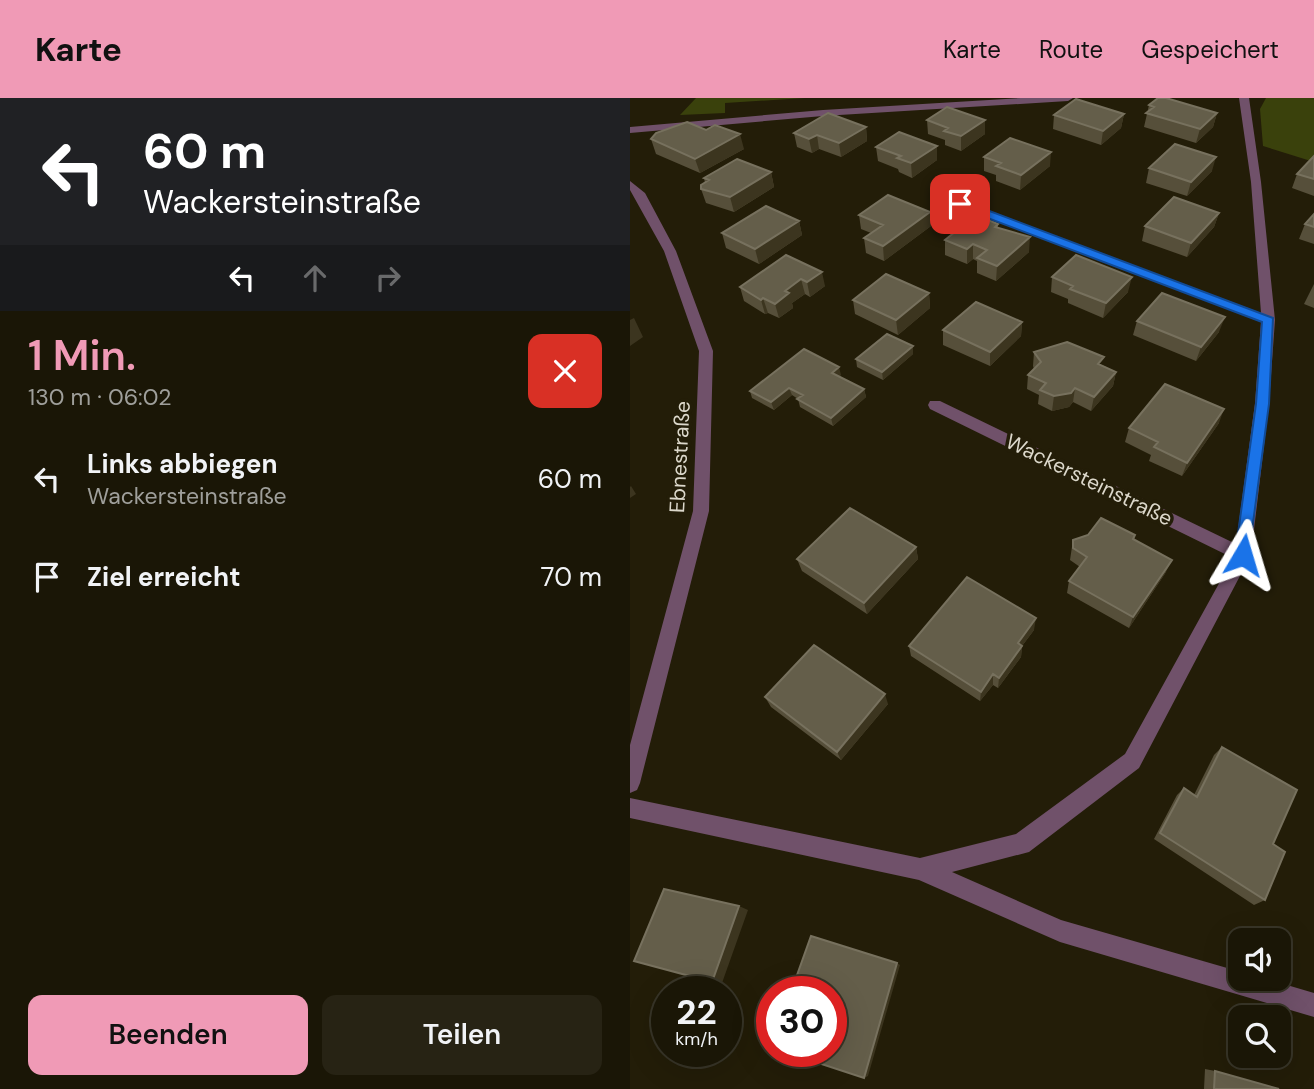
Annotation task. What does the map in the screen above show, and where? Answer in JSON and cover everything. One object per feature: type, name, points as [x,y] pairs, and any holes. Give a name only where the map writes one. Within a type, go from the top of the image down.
[{"type":"street","points":[[630,130],[823,113],[1069,98]]},
{"type":"street","points":[[920,869],[1021,844],[1132,761],[1243,555],[1262,404],[1268,320],[1244,98]]},
{"type":"street","name":"Ebnestraße","points":[[630,184],[639,193],[670,251],[706,351],[701,511],[630,783]]},
{"type":"street","points":[[960,204],[1268,320]]},
{"type":"street","name":"Wackersteinstraße","points":[[936,405],[1243,555]]},
{"type":"street","points":[[630,808],[920,869],[1060,931],[1314,1006]]},
{"type":"green space","points":[[696,98],[805,98],[725,103],[725,113],[680,115]]},
{"type":"green space","points":[[1266,98],[1314,98],[1314,162],[1263,146],[1260,109]]},
{"type":"building","points":[[1158,98],[1217,113],[1200,129],[1146,113],[1154,107],[1149,105]]},
{"type":"building","points":[[1076,99],[1124,114],[1103,131],[1054,115]]},
{"type":"building","points":[[947,107],[985,120],[961,136],[944,131],[948,128],[927,120]]},
{"type":"building","points":[[828,113],[866,127],[839,143],[817,135],[809,139],[794,133]]},
{"type":"building","points":[[687,122],[706,130],[715,125],[740,134],[695,159],[651,139],[656,133]]},
{"type":"building","points":[[899,132],[937,146],[911,163],[897,158],[901,156],[876,147]]},
{"type":"building","points":[[1010,138],[1051,152],[1021,175],[996,166],[1001,163],[984,157]]},
{"type":"building","points":[[1175,144],[1216,157],[1191,182],[1149,168]]},
{"type":"building","points":[[1314,156],[1314,179],[1297,174]]},
{"type":"building","points":[[737,159],[771,172],[730,197],[701,189],[701,185],[709,180],[704,178]]},
{"type":"building","points":[[888,195],[930,212],[883,246],[864,238],[883,225],[859,215]]},
{"type":"building","points":[[1174,197],[1219,213],[1191,243],[1145,226]]},
{"type":"building","points":[[766,206],[799,221],[755,249],[722,233]]},
{"type":"building","points":[[1314,214],[1314,227],[1305,224]]},
{"type":"building","points":[[976,215],[998,224],[995,227],[1030,237],[997,266],[977,258],[987,250],[973,244],[967,249],[945,240]]},
{"type":"building","points":[[786,255],[822,272],[807,282],[801,279],[785,291],[789,293],[775,304],[763,298],[761,300],[740,287]]},
{"type":"building","points":[[1076,255],[1132,277],[1106,303],[1070,289],[1073,286],[1052,277]]},
{"type":"building","points":[[886,274],[929,293],[896,320],[853,300]]},
{"type":"building","points":[[1162,293],[1225,317],[1201,347],[1137,321]]},
{"type":"building","points":[[976,302],[1022,322],[990,352],[943,330]]},
{"type":"building","points":[[887,334],[913,346],[882,372],[856,359]]},
{"type":"building","points":[[1067,342],[1104,357],[1098,364],[1116,372],[1094,397],[1075,388],[1071,393],[1054,396],[1040,390],[1046,383],[1028,375],[1041,362],[1034,352]]},
{"type":"building","points":[[804,349],[839,367],[832,373],[864,389],[831,418],[797,399],[803,395],[789,388],[771,402],[750,391]]},
{"type":"building","points":[[1165,384],[1224,409],[1187,463],[1154,447],[1158,442],[1129,428]]},
{"type":"building","points":[[850,508],[916,547],[864,603],[797,559]]},
{"type":"building","points":[[1101,518],[1135,535],[1133,539],[1172,560],[1133,617],[1069,581],[1087,557],[1073,548],[1073,540],[1088,535]]},
{"type":"building","points":[[967,577],[1036,618],[1018,643],[1022,646],[999,678],[993,674],[981,692],[909,646]]},
{"type":"building","points":[[814,645],[885,694],[837,752],[765,697]]},
{"type":"building","points":[[1222,747],[1297,790],[1273,844],[1285,852],[1265,900],[1160,833],[1184,788],[1197,797]]},
{"type":"building","points":[[664,889],[739,906],[714,976],[690,976],[634,961]]},
{"type":"building","points":[[811,936],[897,963],[864,1078],[831,1067],[847,1067],[847,976],[797,976]]},
{"type":"building","points":[[1215,1071],[1279,1089],[1214,1089]]},
{"type":"route","points":[[960,204],[1268,320],[1262,404],[1243,555]]}]
